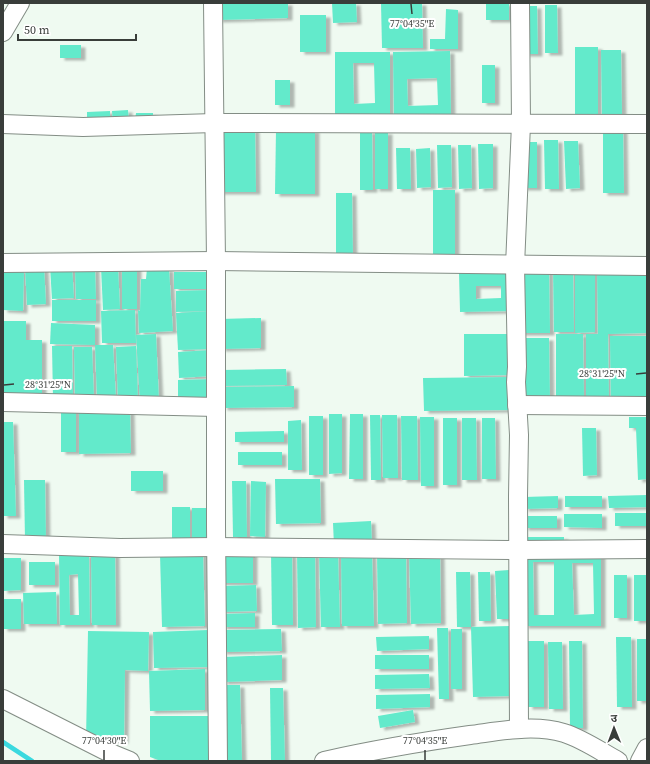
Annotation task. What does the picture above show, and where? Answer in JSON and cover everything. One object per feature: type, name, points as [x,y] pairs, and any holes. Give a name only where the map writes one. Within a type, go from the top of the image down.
[{"type":"street","points":[[3,32],[20,3]]},
{"type":"street","points":[[213,3],[216,261],[218,761]]},
{"type":"street","points":[[519,729],[519,435],[517,405],[515,266],[521,124],[520,3]]},
{"type":"street","points":[[3,124],[83,126],[214,124],[647,124]]},
{"type":"street","points":[[3,263],[216,261],[515,266],[647,266]]},
{"type":"street","points":[[3,402],[216,407]]},
{"type":"street","points":[[517,405],[647,406]]},
{"type":"street","points":[[3,544],[120,548],[216,547],[519,550],[647,549]]},
{"type":"street","points":[[3,699],[108,752],[130,761]]},
{"type":"street","points":[[324,761],[380,755],[519,729],[540,729],[563,733],[587,743],[618,761]]},
{"type":"street","points":[[640,761],[647,748]]},
{"type":"building","points":[[288,3],[288,18],[218,20],[218,4]]},
{"type":"building","points":[[332,3],[356,3],[357,22],[333,23]]},
{"type":"building","points":[[381,3],[422,3],[423,48],[382,48]]},
{"type":"building","points":[[486,3],[509,3],[509,20],[486,20]]},
{"type":"building","points":[[545,5],[557,5],[558,53],[545,53]]},
{"type":"building","points":[[524,6],[537,6],[538,54],[525,54]]},
{"type":"building","points":[[446,9],[458,10],[458,49],[430,49],[430,39],[445,39]]},
{"type":"building","points":[[300,15],[326,15],[326,52],[300,52]]},
{"type":"building","points":[[60,45],[81,45],[81,58],[60,58]]},
{"type":"building","points":[[575,47],[598,47],[598,115],[575,115]]},
{"type":"building","points":[[601,50],[621,50],[622,116],[602,116]]},
{"type":"building","points":[[450,51],[451,118],[394,119],[393,52]],"holes":[[[437,78],[438,105],[408,106],[407,79]]]},
{"type":"building","points":[[335,52],[390,52],[390,118],[335,118]],"holes":[[[353,63],[374,63],[375,103],[354,104]]]},
{"type":"building","points":[[482,65],[495,65],[495,103],[482,103]]},
{"type":"building","points":[[275,80],[290,80],[290,105],[275,105]]},
{"type":"building","points":[[128,110],[129,121],[113,122],[112,111]]},
{"type":"building","points":[[110,111],[110,122],[87,122],[87,112]]},
{"type":"building","points":[[136,113],[153,113],[153,121],[135,120]]},
{"type":"building","points":[[603,128],[623,128],[624,193],[603,193]]},
{"type":"building","points":[[218,129],[255,129],[256,192],[219,192]]},
{"type":"building","points":[[276,129],[315,130],[315,194],[275,194]]},
{"type":"building","points":[[360,131],[372,131],[373,190],[360,190]]},
{"type":"building","points":[[375,132],[388,132],[388,189],[375,189]]},
{"type":"building","points":[[544,140],[558,140],[559,189],[545,189]]},
{"type":"building","points":[[564,141],[578,141],[580,188],[566,189]]},
{"type":"building","points":[[523,142],[537,142],[537,188],[523,188]]},
{"type":"building","points":[[478,144],[493,144],[493,188],[479,189]]},
{"type":"building","points":[[437,145],[451,145],[452,187],[438,188]]},
{"type":"building","points":[[458,145],[471,145],[472,188],[459,189]]},
{"type":"building","points":[[396,148],[410,148],[411,189],[397,189]]},
{"type":"building","points":[[430,148],[431,187],[417,188],[416,149]]},
{"type":"building","points":[[433,190],[455,190],[455,257],[433,257]]},
{"type":"building","points":[[336,193],[352,193],[353,260],[336,260]]},
{"type":"building","points":[[72,265],[74,298],[52,299],[50,266]]},
{"type":"building","points":[[122,265],[137,265],[137,309],[122,309]]},
{"type":"building","points":[[44,266],[46,304],[27,305],[25,267]]},
{"type":"building","points":[[118,266],[120,309],[103,310],[101,267]]},
{"type":"building","points":[[95,268],[96,299],[76,299],[75,269]]},
{"type":"building","points":[[147,268],[169,269],[173,331],[139,333],[138,310],[140,311],[141,279],[146,279]]},
{"type":"building","points":[[549,268],[550,333],[518,333],[517,269]]},
{"type":"building","points":[[573,268],[574,332],[554,332],[553,269]]},
{"type":"building","points":[[597,268],[647,268],[647,333],[608,334],[609,401],[586,402],[586,334],[598,334]]},
{"type":"building","points":[[3,269],[24,270],[23,311],[3,310]]},
{"type":"building","points":[[595,269],[595,332],[575,333],[575,270]]},
{"type":"building","points":[[174,272],[207,272],[208,289],[174,289]]},
{"type":"building","points":[[459,273],[512,273],[512,311],[460,312]],"holes":[[[476,286],[501,286],[501,298],[476,299]]]},
{"type":"building","points":[[210,290],[211,311],[176,312],[176,291]]},
{"type":"building","points":[[52,300],[96,300],[96,321],[52,321]]},
{"type":"building","points":[[135,310],[136,343],[102,343],[101,311]]},
{"type":"building","points":[[210,311],[212,349],[178,350],[176,313]]},
{"type":"building","points":[[261,318],[261,348],[221,349],[220,319]]},
{"type":"building","points":[[3,321],[26,321],[26,340],[42,340],[42,395],[3,396]]},
{"type":"building","points":[[51,323],[95,325],[95,345],[50,344]]},
{"type":"building","points":[[156,334],[159,401],[140,402],[136,335]]},
{"type":"building","points":[[464,334],[515,334],[516,375],[464,376]]},
{"type":"building","points":[[556,334],[583,334],[584,399],[556,399]]},
{"type":"building","points":[[610,336],[647,336],[647,404],[611,405]]},
{"type":"building","points":[[518,338],[549,338],[550,402],[519,402]]},
{"type":"building","points":[[95,345],[113,345],[116,399],[97,399]]},
{"type":"building","points":[[52,346],[72,346],[73,398],[53,399]]},
{"type":"building","points":[[136,346],[138,400],[118,401],[116,347]]},
{"type":"building","points":[[74,347],[92,347],[94,398],[75,398]]},
{"type":"building","points":[[211,350],[212,376],[179,378],[178,352]]},
{"type":"building","points":[[286,369],[287,385],[220,386],[220,370]]},
{"type":"building","points":[[511,377],[512,410],[424,411],[423,378]]},
{"type":"building","points":[[212,379],[212,406],[178,406],[178,380]]},
{"type":"building","points":[[294,386],[294,407],[223,408],[222,387]]},
{"type":"building","points":[[130,408],[131,453],[79,454],[79,409]]},
{"type":"building","points":[[61,409],[76,409],[76,452],[61,452]]},
{"type":"building","points":[[329,414],[342,414],[342,473],[329,474]]},
{"type":"building","points":[[350,414],[363,414],[363,479],[349,479]]},
{"type":"building","points":[[370,415],[380,415],[381,480],[371,480]]},
{"type":"building","points":[[382,415],[397,415],[398,478],[383,478]]},
{"type":"building","points":[[309,416],[323,416],[323,475],[309,475]]},
{"type":"building","points":[[401,416],[417,416],[418,480],[402,480]]},
{"type":"building","points":[[420,417],[434,417],[434,486],[421,486]]},
{"type":"building","points":[[629,417],[647,417],[647,479],[638,480],[636,428],[629,428]]},
{"type":"building","points":[[443,418],[457,418],[457,485],[443,485]]},
{"type":"building","points":[[462,418],[476,418],[477,480],[462,480]]},
{"type":"building","points":[[482,418],[495,418],[496,479],[482,479]]},
{"type":"building","points":[[301,420],[302,470],[288,470],[288,421]]},
{"type":"building","points":[[3,422],[13,422],[16,516],[3,516]]},
{"type":"building","points":[[582,428],[596,428],[597,475],[583,476]]},
{"type":"building","points":[[284,431],[284,442],[235,442],[235,432]]},
{"type":"building","points":[[238,452],[282,452],[282,465],[238,465]]},
{"type":"building","points":[[131,471],[163,471],[163,491],[131,491]]},
{"type":"building","points":[[275,479],[320,479],[321,523],[276,524]]},
{"type":"building","points":[[24,480],[45,480],[46,540],[25,541]]},
{"type":"building","points":[[232,481],[246,481],[247,537],[233,537]]},
{"type":"building","points":[[251,481],[266,482],[265,537],[250,536]]},
{"type":"building","points":[[647,495],[647,507],[609,508],[608,496]]},
{"type":"building","points":[[558,496],[558,508],[524,509],[524,497]]},
{"type":"building","points":[[565,496],[602,496],[602,507],[565,507]]},
{"type":"building","points":[[172,507],[190,507],[190,547],[172,547]]},
{"type":"building","points":[[192,508],[210,508],[211,545],[192,545]]},
{"type":"building","points":[[615,513],[647,513],[647,526],[615,526]]},
{"type":"building","points":[[564,514],[602,514],[602,528],[564,527]]},
{"type":"building","points":[[524,516],[557,516],[557,528],[524,528]]},
{"type":"building","points":[[371,521],[372,544],[334,546],[333,523]]},
{"type":"building","points":[[523,537],[564,537],[564,547],[523,547]]},
{"type":"building","points":[[253,551],[253,583],[219,583],[218,552]]},
{"type":"building","points":[[91,552],[115,552],[116,625],[92,625]]},
{"type":"building","points":[[271,552],[292,552],[293,625],[272,625]]},
{"type":"building","points":[[297,552],[315,552],[316,627],[298,628]]},
{"type":"building","points":[[319,552],[338,552],[340,627],[321,627]]},
{"type":"building","points":[[203,553],[205,626],[162,627],[160,554]]},
{"type":"building","points":[[341,553],[372,553],[374,626],[342,626]]},
{"type":"building","points":[[377,553],[406,553],[407,623],[378,624]]},
{"type":"building","points":[[409,553],[440,553],[441,623],[411,624]]},
{"type":"building","points":[[59,554],[89,554],[90,625],[60,625]],"holes":[[[78,574],[79,615],[70,615],[69,575]]]},
{"type":"building","points":[[524,554],[601,554],[601,626],[524,626]],"holes":[[[533,562],[554,562],[554,615],[534,615]],[[572,563],[593,563],[594,614],[574,615]]]},
{"type":"building","points":[[3,558],[21,558],[21,590],[3,591]]},
{"type":"building","points":[[29,562],[55,562],[55,585],[29,585]]},
{"type":"building","points":[[509,570],[511,619],[497,619],[495,571]]},
{"type":"building","points":[[456,572],[470,572],[471,627],[457,627]]},
{"type":"building","points":[[478,572],[490,572],[491,621],[479,621]]},
{"type":"building","points":[[614,575],[627,575],[627,618],[614,618]]},
{"type":"building","points":[[634,575],[646,575],[646,621],[634,621]]},
{"type":"building","points":[[256,585],[257,611],[221,612],[221,586]]},
{"type":"building","points":[[56,592],[57,624],[24,624],[23,593]]},
{"type":"building","points":[[3,599],[21,599],[21,629],[3,629]]},
{"type":"building","points":[[255,613],[255,627],[222,627],[222,614]]},
{"type":"building","points":[[510,626],[511,696],[473,697],[471,627]]},
{"type":"building","points":[[437,628],[448,628],[449,699],[439,699]]},
{"type":"building","points":[[281,629],[282,651],[222,652],[222,630]]},
{"type":"building","points":[[451,629],[462,629],[462,689],[451,689]]},
{"type":"building","points":[[208,630],[209,667],[154,668],[153,632]]},
{"type":"building","points":[[88,631],[149,632],[148,671],[125,670],[124,741],[86,740]]},
{"type":"building","points":[[429,636],[429,649],[377,651],[376,637]]},
{"type":"building","points":[[616,637],[631,637],[632,707],[617,707]]},
{"type":"building","points":[[637,639],[647,639],[647,701],[637,701]]},
{"type":"building","points":[[528,641],[544,641],[544,707],[528,707]]},
{"type":"building","points":[[569,641],[582,641],[583,728],[570,728]]},
{"type":"building","points":[[548,642],[562,642],[563,709],[549,709]]},
{"type":"building","points":[[282,655],[282,680],[223,682],[222,657]]},
{"type":"building","points":[[375,655],[429,655],[429,669],[375,669]]},
{"type":"building","points":[[205,669],[205,710],[150,711],[149,671]]},
{"type":"building","points":[[429,674],[430,688],[375,689],[375,675]]},
{"type":"building","points":[[222,685],[240,685],[242,761],[224,761]]},
{"type":"building","points":[[270,688],[283,688],[285,761],[271,761]]},
{"type":"building","points":[[430,694],[430,707],[376,709],[376,695]]},
{"type":"building","points":[[413,710],[415,722],[380,728],[378,716]]},
{"type":"building","points":[[150,716],[208,716],[209,761],[161,761],[150,757]]},
{"type":"waterway","points":[[3,742],[32,761]]}]
